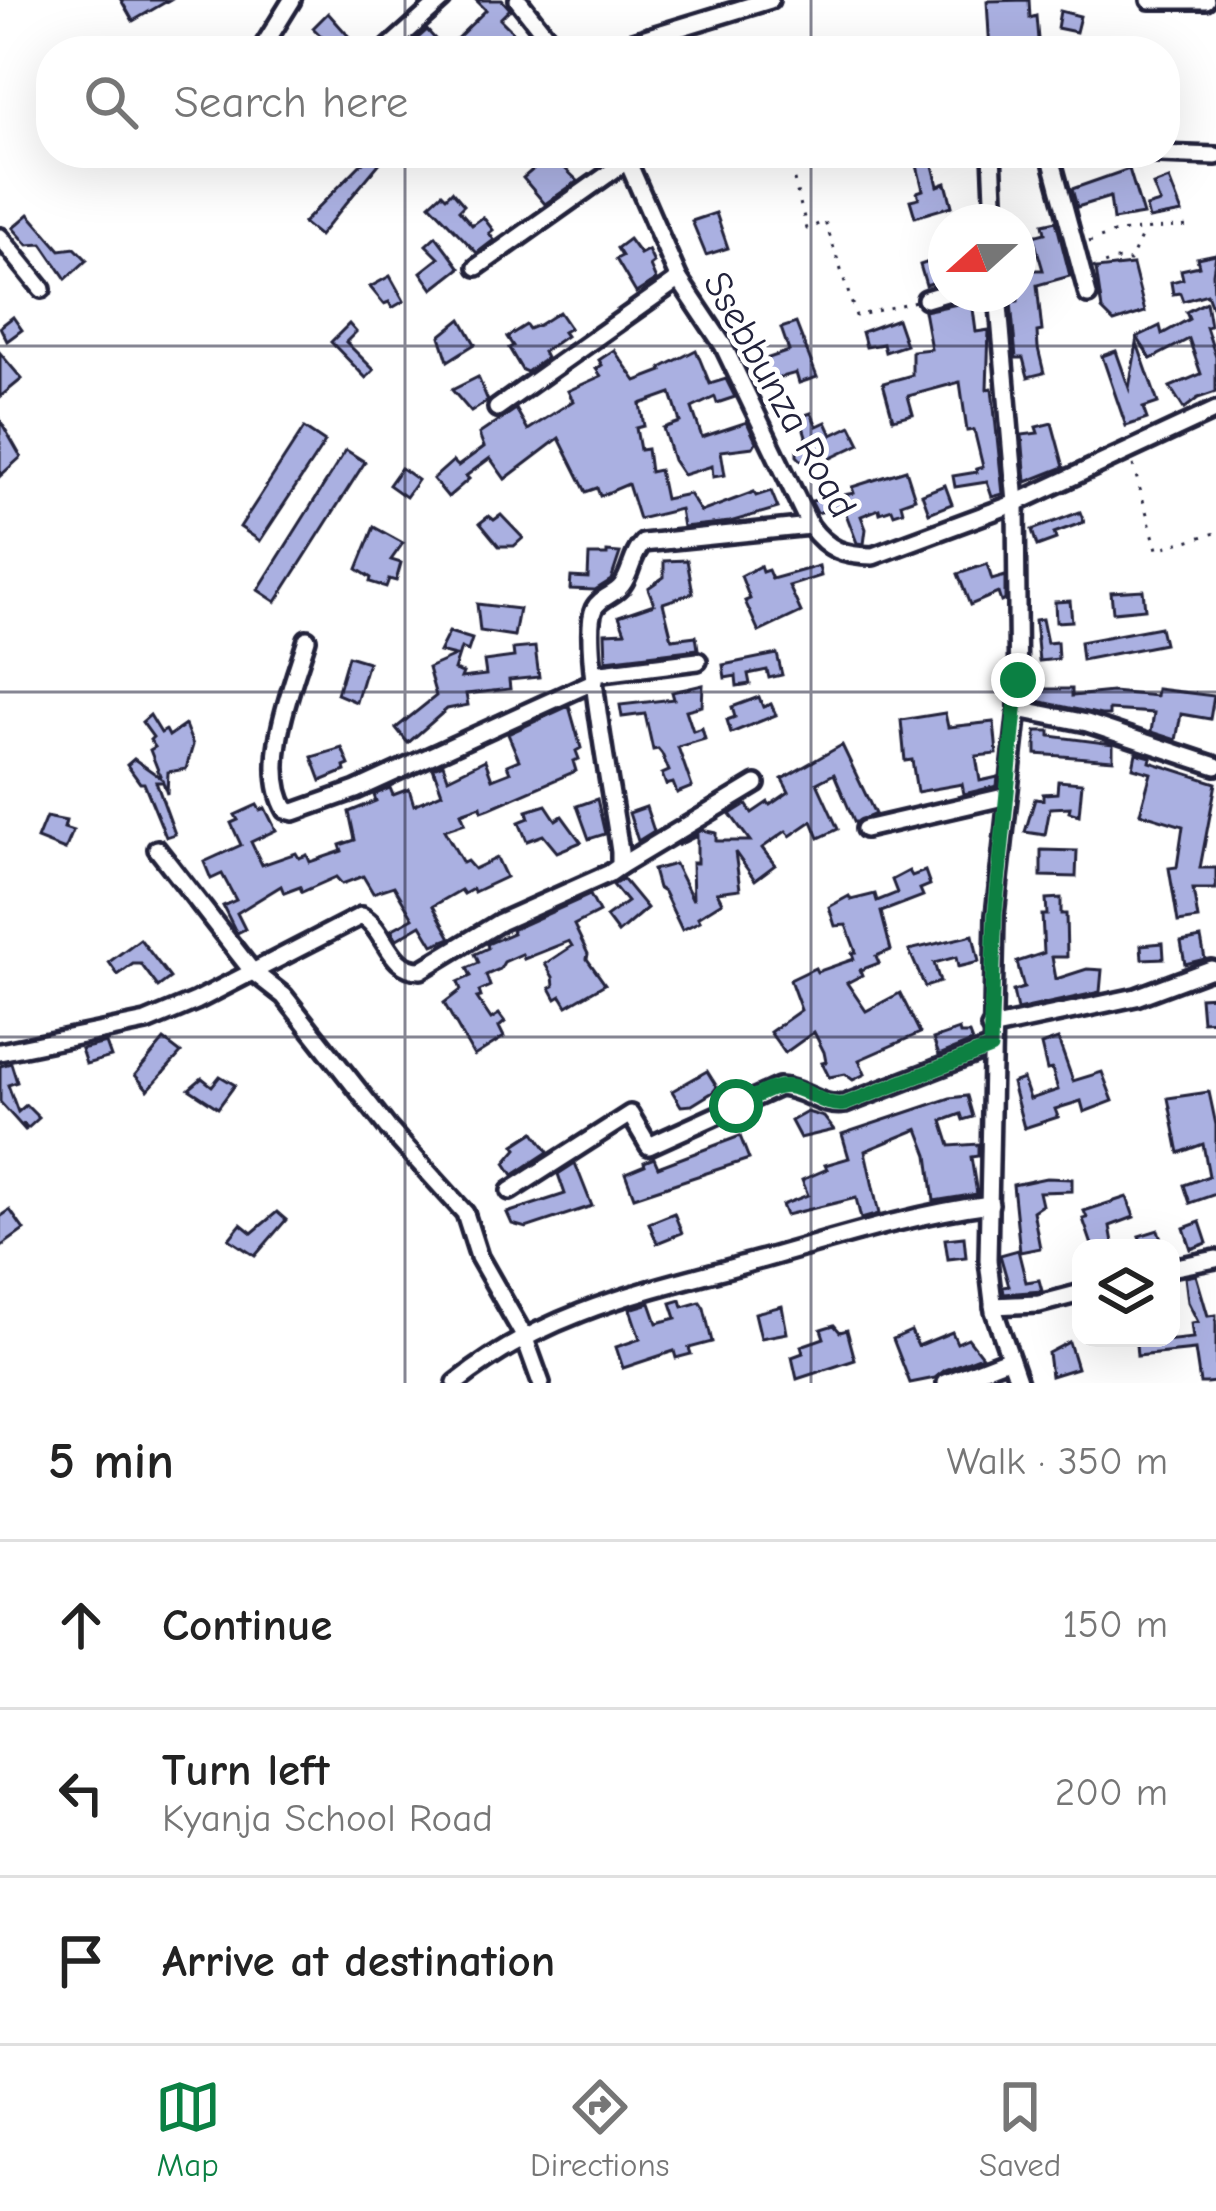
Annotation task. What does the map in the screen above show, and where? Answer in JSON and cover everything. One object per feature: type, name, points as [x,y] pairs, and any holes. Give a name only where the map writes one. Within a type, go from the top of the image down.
[{"type":"street","points":[[270,36],[292,0]]},
{"type":"street","points":[[402,36],[442,0]]},
{"type":"street","points":[[518,0],[546,36]]},
{"type":"street","points":[[652,36],[770,0]]},
{"type":"street","points":[[1150,0],[1206,0]]},
{"type":"street","points":[[1180,157],[1216,156]]},
{"type":"street","points":[[477,267],[611,168]]},
{"type":"street","name":"Ssebbunza Road","points":[[631,168],[679,279],[723,345],[810,526],[831,548],[850,556],[873,556],[1016,503],[1216,410]]},
{"type":"street","points":[[993,168],[994,204]]},
{"type":"street","points":[[1055,168],[1088,295]]},
{"type":"street","points":[[0,237],[42,289]]},
{"type":"street","points":[[497,408],[679,279]]},
{"type":"street","points":[[1000,312],[1016,503],[1018,709],[995,915],[989,1288],[1018,1383]]},
{"type":"street","points":[[620,866],[594,677],[591,618],[595,606],[625,582],[643,543],[810,526]]},
{"type":"street","points":[[307,639],[280,728],[278,796],[286,810],[294,812],[356,790],[594,677],[698,661]]},
{"type":"street","points":[[1018,709],[1087,723],[1216,766]]},
{"type":"street","points":[[0,1052],[146,1022],[361,916],[375,925],[397,962],[421,970],[500,922],[598,881],[756,784]]},
{"type":"street","points":[[865,829],[1008,796]]},
{"type":"street","points":[[157,849],[252,971],[284,996],[388,1128],[465,1213],[479,1257],[524,1336],[541,1383]]},
{"type":"street","points":[[990,1028],[1136,997],[1216,971]]},
{"type":"street","points":[[510,1191],[630,1114],[649,1146],[779,1087],[792,1087],[823,1103],[845,1104],[990,1048]]},
{"type":"street","points":[[456,1383],[524,1336],[585,1309],[922,1215],[990,1204]]},
{"type":"street","points":[[1180,1266],[1216,1259]]},
{"type":"street","points":[[993,1306],[1072,1296]]},
{"type":"street","points":[[946,1383],[1010,1358]]},
{"type":"path","points":[[794,168],[807,229],[825,220],[856,316],[926,298]]},
{"type":"path","points":[[1084,244],[1116,232],[1189,226]]},
{"type":"path","points":[[1088,256],[1092,269],[1115,260],[1130,261],[1144,230]]},
{"type":"path","points":[[1132,462],[1157,549],[1216,533]]},
{"type":"building","points":[[121,0],[169,0],[133,21]]},
{"type":"building","points":[[476,0],[502,0],[510,9],[500,19],[516,35],[459,36],[486,10]]},
{"type":"building","points":[[1029,0],[1038,36],[989,36],[987,1]]},
{"type":"building","points":[[1060,11],[1080,16],[1076,32],[1057,28]]},
{"type":"building","points":[[328,13],[348,36],[321,36],[313,28]]},
{"type":"building","points":[[357,168],[376,168],[319,236],[303,223]]},
{"type":"building","points":[[535,168],[564,168],[578,181],[545,204],[523,178]]},
{"type":"building","points":[[918,168],[934,168],[938,186],[946,183],[951,204],[928,204],[928,213],[915,217],[910,200],[919,198],[917,192],[923,190]]},
{"type":"building","points":[[1129,169],[1143,215],[1113,220],[1110,197],[1077,207],[1072,189]]},
{"type":"building","points":[[1169,179],[1182,213],[1149,219],[1146,207],[1160,203],[1153,185]]},
{"type":"building","points":[[452,191],[472,225],[483,217],[493,230],[489,233],[494,240],[477,253],[430,204]]},
{"type":"building","points":[[716,213],[728,248],[706,255],[692,221]]},
{"type":"building","points":[[29,214],[60,250],[75,248],[87,260],[66,279],[42,244],[28,245],[13,228]]},
{"type":"building","points":[[1056,221],[1070,276],[1037,285],[1042,331],[1037,332],[1038,348],[1044,373],[1028,377],[1023,358],[1016,358],[1012,312],[1036,312],[1036,270],[1043,270],[1036,235],[1045,233],[1043,224]]},
{"type":"building","points":[[436,236],[460,268],[433,289],[421,272],[439,258],[426,245]]},
{"type":"building","points":[[629,239],[640,254],[648,250],[654,263],[650,266],[656,280],[636,293],[616,259],[622,256],[617,248]]},
{"type":"building","points":[[1216,254],[1215,315],[1207,294],[1183,301],[1180,293],[1173,294],[1171,282],[1183,279],[1181,270],[1199,266],[1197,258]]},
{"type":"building","points":[[928,262],[928,284],[926,285],[920,265]]},
{"type":"building","points":[[1133,265],[1145,312],[1114,322],[1102,310],[1096,269]]},
{"type":"building","points":[[390,276],[404,301],[392,308],[370,287]]},
{"type":"building","points":[[1206,302],[1210,326],[1206,327],[1216,357],[1216,392],[1184,409],[1170,387],[1201,374],[1189,339],[1151,359],[1137,337],[1160,326],[1162,334],[1189,319],[1186,312]]},
{"type":"building","points":[[924,311],[973,312],[976,332],[989,330],[987,389],[992,388],[1003,494],[992,497],[987,482],[955,487],[953,476],[983,467],[974,430],[967,431],[960,382],[908,396],[913,414],[893,419],[883,383],[912,375],[912,351],[931,349]]},
{"type":"building","points":[[559,312],[570,328],[563,332],[566,336],[543,352],[546,358],[527,372],[522,370],[507,337]]},
{"type":"building","points":[[13,317],[22,330],[7,341],[0,327]]},
{"type":"building","points":[[461,319],[475,344],[448,361],[440,336]]},
{"type":"building","points":[[897,319],[906,345],[885,352],[883,344],[866,347],[862,332]]},
{"type":"building","points":[[796,323],[817,377],[799,383],[796,373],[764,382],[759,367],[765,365],[763,360],[789,351],[781,328]]},
{"type":"building","points":[[349,324],[356,332],[346,342],[374,370],[366,378],[331,342]]},
{"type":"building","points":[[1137,343],[1158,403],[1143,408],[1147,419],[1126,426],[1102,356],[1116,351],[1129,388]]},
{"type":"building","points":[[614,350],[636,381],[696,350],[710,384],[726,379],[735,397],[717,403],[715,397],[692,408],[702,437],[747,422],[756,442],[753,447],[721,451],[725,475],[713,477],[712,466],[683,475],[663,428],[680,422],[671,393],[640,404],[644,426],[636,428],[640,450],[647,449],[650,472],[659,470],[665,499],[689,494],[701,512],[754,492],[756,496],[771,491],[778,508],[730,522],[683,527],[680,509],[639,519],[628,484],[600,496],[597,488],[586,492],[559,438],[505,479],[490,458],[448,497],[433,479],[453,461],[458,466],[484,447],[479,434],[516,409],[528,430],[573,401],[568,391],[601,376],[596,369],[602,365],[599,360]]},
{"type":"building","points":[[0,353],[22,379],[0,397]]},
{"type":"building","points":[[478,377],[488,401],[471,412],[452,390]]},
{"type":"building","points":[[811,413],[817,426],[826,422],[832,435],[851,426],[860,444],[812,467],[804,463],[797,456],[806,436],[800,417]]},
{"type":"building","points":[[0,420],[21,457],[0,476]]},
{"type":"building","points":[[1052,423],[1064,467],[1026,482],[1022,435],[1038,433],[1036,427]]},
{"type":"building","points":[[304,428],[325,442],[260,541],[240,527]]},
{"type":"building","points":[[346,450],[365,462],[276,602],[258,590]]},
{"type":"building","points":[[401,468],[418,480],[406,497],[389,485]]},
{"type":"building","points":[[906,470],[915,498],[901,503],[903,511],[894,514],[892,509],[880,513],[879,509],[861,516],[864,544],[857,543],[843,506],[817,513],[811,501],[854,493],[852,487]]},
{"type":"building","points":[[945,485],[952,504],[929,513],[922,494]]},
{"type":"building","points":[[1080,512],[1084,522],[1054,533],[1056,539],[1037,546],[1032,530]]},
{"type":"building","points":[[501,515],[523,538],[514,546],[499,546],[480,523]]},
{"type":"building","points":[[374,527],[403,543],[391,560],[401,563],[396,581],[389,579],[386,587],[370,582],[357,569]]},
{"type":"building","points":[[620,553],[611,580],[595,590],[570,589],[571,577],[588,578],[589,555]]},
{"type":"building","points":[[687,560],[693,593],[663,603],[672,639],[696,636],[698,649],[606,660],[605,633],[625,632],[619,616],[654,604],[648,588],[664,577],[664,561]]},
{"type":"building","points":[[987,564],[992,580],[1005,576],[1005,600],[1001,602],[998,593],[970,605],[958,574]]},
{"type":"building","points":[[760,566],[772,579],[819,566],[821,576],[789,586],[801,612],[759,632],[745,601],[750,599],[741,576]]},
{"type":"building","points":[[1143,590],[1145,609],[1113,612],[1111,592]]},
{"type":"building","points":[[1070,601],[1072,621],[1056,622],[1055,602]]},
{"type":"building","points":[[477,604],[519,609],[514,636],[480,631]]},
{"type":"building","points":[[1042,619],[1047,643],[1057,642],[1058,659],[1039,661],[1035,620]]},
{"type":"building","points":[[1160,627],[1164,644],[1082,660],[1080,642]]},
{"type":"building","points":[[449,632],[472,639],[468,651],[461,648],[454,670],[463,673],[461,678],[486,675],[484,661],[514,657],[513,649],[535,647],[539,677],[509,680],[510,689],[466,694],[468,705],[447,709],[408,743],[396,728],[436,696],[428,668],[455,656],[439,652]]},
{"type":"building","points":[[777,654],[782,675],[769,678],[767,670],[748,674],[750,684],[737,686],[736,676],[725,678],[723,665]]},
{"type":"building","points":[[348,656],[368,662],[356,702],[337,694]]},
{"type":"building","points":[[703,685],[702,706],[686,710],[693,731],[702,728],[705,739],[678,747],[692,787],[677,793],[673,783],[666,785],[662,774],[669,771],[662,754],[653,750],[645,714],[622,717],[620,705],[674,699],[672,692]]},
{"type":"building","points":[[1033,689],[1072,689],[1072,696],[1112,692],[1156,696],[1157,689],[1214,696],[1210,719],[1181,714],[1176,740],[1151,732],[1154,713],[1109,710],[1109,715],[1101,715],[1033,700]]},
{"type":"building","points":[[759,697],[763,707],[771,704],[776,715],[731,733],[727,720],[735,717],[732,707]]},
{"type":"building","points":[[569,706],[581,748],[576,751],[579,759],[573,761],[576,771],[482,811],[481,806],[461,813],[465,823],[444,830],[463,863],[467,861],[474,869],[497,858],[506,877],[474,892],[461,890],[433,906],[451,938],[433,945],[421,925],[397,939],[391,930],[413,918],[394,886],[373,893],[363,876],[342,884],[336,877],[302,892],[300,887],[284,893],[281,886],[237,913],[245,929],[237,933],[223,906],[236,900],[222,874],[211,879],[204,862],[241,845],[231,823],[238,820],[235,815],[257,805],[260,810],[265,808],[276,830],[251,842],[262,865],[296,853],[299,858],[307,855],[310,862],[342,851],[340,845],[355,840],[349,812],[376,801],[374,795],[390,788],[393,795],[409,789],[414,805],[442,793],[433,768],[443,764],[448,778],[485,760],[492,779],[510,772],[507,765],[519,760],[508,734]]},
{"type":"building","points":[[945,713],[948,727],[994,722],[997,754],[976,756],[980,781],[998,777],[997,786],[964,794],[962,784],[917,792],[912,760],[905,761],[901,720]]},
{"type":"building","points":[[150,715],[161,733],[166,730],[169,736],[185,725],[193,745],[186,769],[168,772],[167,794],[163,782],[156,782],[175,834],[166,837],[144,783],[127,765],[134,759],[161,778],[150,750],[155,747],[153,737],[142,722]]},
{"type":"building","points":[[1036,731],[1113,744],[1113,760],[1036,754]]},
{"type":"building","points":[[842,745],[875,814],[855,823],[834,774],[817,783],[838,829],[819,838],[812,821],[790,836],[786,831],[762,848],[775,865],[755,880],[735,852],[740,889],[717,892],[722,902],[682,930],[653,870],[675,864],[693,900],[697,836],[677,846],[702,830],[716,833],[716,841],[750,841],[730,814],[746,804],[752,813],[770,805],[789,792],[782,779]]},
{"type":"building","points":[[342,748],[349,765],[321,781],[312,757]]},
{"type":"building","points":[[1136,753],[1216,783],[1200,868],[1216,868],[1216,889],[1193,889],[1198,919],[1178,922],[1169,868],[1177,867],[1183,826],[1140,813],[1151,773],[1133,768]]},
{"type":"building","points":[[1058,781],[1082,783],[1079,815],[1069,812],[1070,807],[1050,808],[1045,835],[1025,832],[1035,799],[1057,793]]},
{"type":"building","points":[[597,799],[605,834],[589,839],[577,806]]},
{"type":"building","points":[[546,805],[556,820],[562,816],[581,842],[557,852],[543,835],[527,841],[519,822],[529,818],[527,811]]},
{"type":"building","points":[[646,807],[654,831],[638,841],[629,813]]},
{"type":"building","points":[[46,817],[66,821],[64,828],[73,831],[65,850],[37,839]]},
{"type":"building","points":[[1041,850],[1077,851],[1076,877],[1041,876]]},
{"type":"building","points":[[909,871],[912,876],[925,871],[930,885],[920,889],[923,896],[881,912],[891,950],[876,956],[879,963],[860,970],[862,975],[847,983],[866,1011],[900,993],[920,1033],[859,1060],[865,1074],[853,1080],[845,1074],[829,1077],[814,1032],[785,1053],[770,1032],[801,1010],[790,980],[815,968],[817,972],[854,959],[846,925],[835,926],[829,907],[849,896],[851,900],[875,894],[877,901],[897,893],[892,880]]},
{"type":"building","points":[[623,879],[647,908],[618,933],[606,917],[627,902],[613,885]]},
{"type":"building","points":[[590,895],[599,912],[574,925],[587,959],[605,984],[567,1006],[561,996],[556,999],[550,988],[553,977],[545,964],[572,946],[569,941],[504,962],[486,975],[490,986],[479,991],[477,998],[491,1019],[499,1014],[505,1022],[499,1027],[504,1037],[474,1056],[444,1003],[461,990],[458,982],[471,976],[467,968],[479,963],[475,954],[512,930]]},
{"type":"building","points":[[1061,898],[1067,957],[1052,957],[1056,979],[1087,969],[1102,970],[1100,992],[1017,1010],[1013,991],[1024,988],[1017,962],[1044,953],[1046,899]]},
{"type":"building","points":[[973,935],[979,962],[958,967],[956,957],[934,963],[940,982],[925,987],[909,950]]},
{"type":"building","points":[[1201,938],[1205,959],[1185,964],[1181,942]]},
{"type":"building","points":[[140,939],[170,978],[158,987],[141,964],[118,975],[109,962]]},
{"type":"building","points":[[1163,943],[1164,958],[1142,959],[1141,945]]},
{"type":"building","points":[[1216,996],[1216,1020],[1202,1021],[1200,997]]},
{"type":"building","points":[[959,1030],[969,1034],[972,1042],[939,1055],[933,1039]]},
{"type":"building","points":[[1058,1039],[1073,1081],[1102,1072],[1113,1101],[1084,1112],[1081,1101],[1055,1109],[1058,1117],[1024,1128],[1012,1083],[1023,1079],[1030,1099],[1058,1090],[1041,1045]]},
{"type":"building","points":[[164,1040],[181,1053],[148,1090],[135,1075]]},
{"type":"building","points":[[106,1043],[111,1057],[86,1064],[81,1049]]},
{"type":"building","points":[[11,1063],[17,1082],[8,1085],[18,1112],[26,1105],[39,1118],[28,1128],[23,1123],[26,1131],[0,1102],[0,1066]]},
{"type":"building","points":[[707,1071],[717,1087],[692,1105],[681,1106],[672,1091]]},
{"type":"building","points":[[220,1076],[235,1085],[218,1108],[189,1089],[202,1078],[212,1086]]},
{"type":"building","points":[[1209,1092],[1216,1125],[1216,1194],[1190,1203],[1184,1185],[1209,1176],[1203,1144],[1179,1153],[1168,1098]]},
{"type":"building","points":[[967,1096],[973,1117],[963,1120],[961,1114],[942,1121],[950,1146],[978,1144],[978,1156],[971,1157],[977,1194],[934,1201],[928,1155],[918,1129],[865,1151],[879,1214],[861,1219],[856,1198],[786,1215],[782,1205],[808,1195],[802,1180],[827,1169],[825,1165],[849,1158],[842,1134]]},
{"type":"building","points":[[807,1112],[824,1117],[834,1130],[800,1138],[791,1121]]},
{"type":"building","points":[[534,1132],[548,1152],[513,1175],[505,1163],[517,1149],[514,1145]]},
{"type":"building","points":[[740,1136],[749,1159],[634,1197],[625,1173],[644,1162],[654,1158],[658,1167]]},
{"type":"building","points":[[575,1163],[592,1206],[526,1228],[512,1224],[507,1213],[565,1194],[558,1174]]},
{"type":"building","points":[[1046,1178],[1072,1179],[1072,1191],[1039,1192],[1042,1205],[1033,1211],[1040,1248],[1020,1252],[1013,1185]]},
{"type":"building","points":[[1127,1197],[1134,1217],[1110,1226],[1112,1239],[1090,1239],[1084,1211]]},
{"type":"building","points":[[10,1210],[24,1230],[0,1247],[0,1217]]},
{"type":"building","points":[[277,1212],[286,1220],[255,1256],[229,1239],[241,1224],[252,1233]]},
{"type":"building","points":[[674,1213],[682,1233],[657,1243],[649,1223]]},
{"type":"building","points":[[1200,1222],[1207,1243],[1191,1249],[1184,1228]]},
{"type":"building","points":[[1158,1230],[1161,1239],[1140,1239]]},
{"type":"building","points":[[964,1237],[966,1257],[948,1259],[945,1239]]},
{"type":"building","points":[[1018,1250],[1026,1282],[1039,1280],[1042,1291],[1004,1294],[1003,1287],[1009,1286],[1000,1255]]},
{"type":"building","points":[[1196,1275],[1208,1316],[1216,1315],[1216,1382],[1200,1383],[1195,1350],[1137,1356],[1136,1347],[1180,1347],[1180,1339],[1193,1338],[1191,1323],[1198,1322],[1188,1302],[1185,1277]]},
{"type":"building","points":[[681,1300],[683,1307],[700,1302],[712,1342],[689,1348],[691,1354],[676,1358],[674,1351],[623,1368],[616,1347],[640,1339],[630,1309],[650,1303],[657,1323],[676,1318],[671,1303]]},
{"type":"building","points":[[782,1306],[787,1333],[761,1338],[755,1313]]},
{"type":"building","points":[[834,1325],[840,1332],[847,1330],[855,1360],[797,1379],[792,1357],[803,1353],[801,1346],[824,1338],[821,1329]]},
{"type":"building","points":[[911,1331],[918,1346],[952,1332],[957,1343],[968,1338],[982,1356],[935,1378],[910,1383],[893,1339]]},
{"type":"building","points":[[1069,1342],[1077,1368],[1051,1376],[1048,1353]]},
{"type":"route","points":[[736,1106],[779,1087],[792,1087],[823,1103],[845,1104],[990,1048],[995,915],[1018,680]]}]
